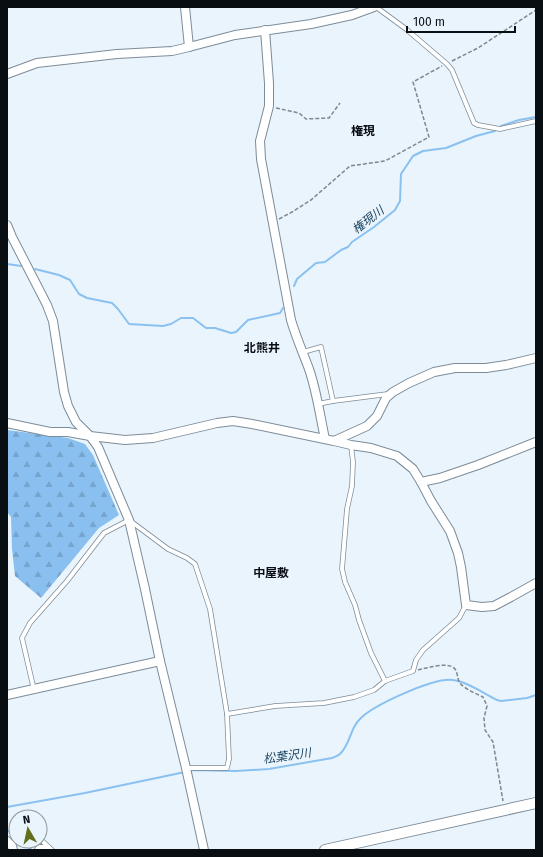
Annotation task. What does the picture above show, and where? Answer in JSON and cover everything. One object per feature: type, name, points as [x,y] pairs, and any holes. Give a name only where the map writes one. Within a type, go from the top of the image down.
[{"type":"street","points":[[185,7],[189,48]]},
{"type":"street","points":[[7,74],[37,63],[117,54],[172,51],[189,48],[236,35],[311,24],[352,15],[375,7]]},
{"type":"street","points":[[265,30],[269,83],[269,106],[260,141],[261,159],[291,320],[310,370],[324,439]]},
{"type":"street","points":[[7,225],[47,305],[53,322],[64,392],[68,406],[76,422],[90,436],[98,447],[130,520],[146,589],[160,661],[204,850]]},
{"type":"street","points":[[334,441],[367,426],[377,416],[386,398],[409,383],[434,372],[455,368],[486,368],[536,358]]},
{"type":"street","points":[[7,423],[50,432],[68,432],[125,440],[153,438],[217,423],[233,421],[371,448],[397,456],[413,469],[422,482],[430,501],[450,531],[458,553],[466,605],[482,607],[494,606],[536,583]]},
{"type":"street","points":[[422,482],[440,478],[478,465],[536,442]]},
{"type":"street","points":[[7,695],[160,661]]},
{"type":"street","points":[[325,850],[536,803]]},
{"type":"street","points":[[7,841],[12,846],[13,850]]},
{"type":"street","points":[[40,850],[45,850]]},
{"type":"lane","points":[[375,7],[406,29],[447,64],[452,70],[474,123],[500,129],[536,121]]},
{"type":"lane","points":[[302,352],[321,347],[333,401]]},
{"type":"lane","points":[[318,404],[391,394]]},
{"type":"lane","points":[[351,445],[353,462],[352,486],[347,509],[342,568],[345,582],[355,605],[371,653],[385,681]]},
{"type":"lane","points":[[34,690],[22,638],[30,623],[104,534],[130,520],[168,549],[194,564],[210,609],[227,714],[229,759],[227,768],[186,768]]},
{"type":"lane","points":[[227,714],[275,706],[324,703],[354,697],[374,690],[385,681],[413,671],[416,660],[423,650],[459,618],[466,605]]},
{"type":"path","points":[[272,222],[311,200],[350,166],[385,161],[430,137],[414,82],[478,48],[536,10]]},
{"type":"path","points":[[269,106],[299,113],[306,119],[329,118],[340,103]]},
{"type":"path","points":[[413,671],[435,666],[450,666],[455,669],[458,680],[463,686],[483,697],[486,706],[484,718],[485,730],[493,742],[504,810]]},
{"type":"green space","points":[[7,430],[68,438],[85,444],[93,455],[119,515],[99,528],[41,598],[15,576],[11,517],[7,512]]},
{"type":"waterway","name":"権現川","points":[[501,126],[519,120],[536,117]]},
{"type":"waterway","name":"権現川","points":[[294,286],[297,279],[316,263],[325,262],[341,250],[348,247],[352,242],[395,210],[400,201],[401,174],[413,156],[423,151],[446,148],[476,136],[495,131]]},
{"type":"waterway","name":"権現川","points":[[7,264],[21,266]]},
{"type":"waterway","name":"権現川","points":[[35,269],[59,275],[70,280],[79,294],[87,298],[112,303],[129,324],[163,326],[171,324],[181,318],[193,318],[206,328],[215,328],[231,333],[236,332],[248,320],[280,313],[283,308]]},
{"type":"waterway","name":"松葉沢川","points":[[189,771],[269,769],[332,758],[339,755],[346,746],[359,720],[376,707],[418,688],[444,680],[459,681],[501,701],[527,698],[536,695]]},
{"type":"waterway","name":"松葉沢川","points":[[7,807],[85,793],[185,772]]},
{"type":"district","name":"権現","points":[[363,131]]},
{"type":"district","name":"北熊井","points":[[262,348]]},
{"type":"district","name":"中屋敷","points":[[271,573]]}]
